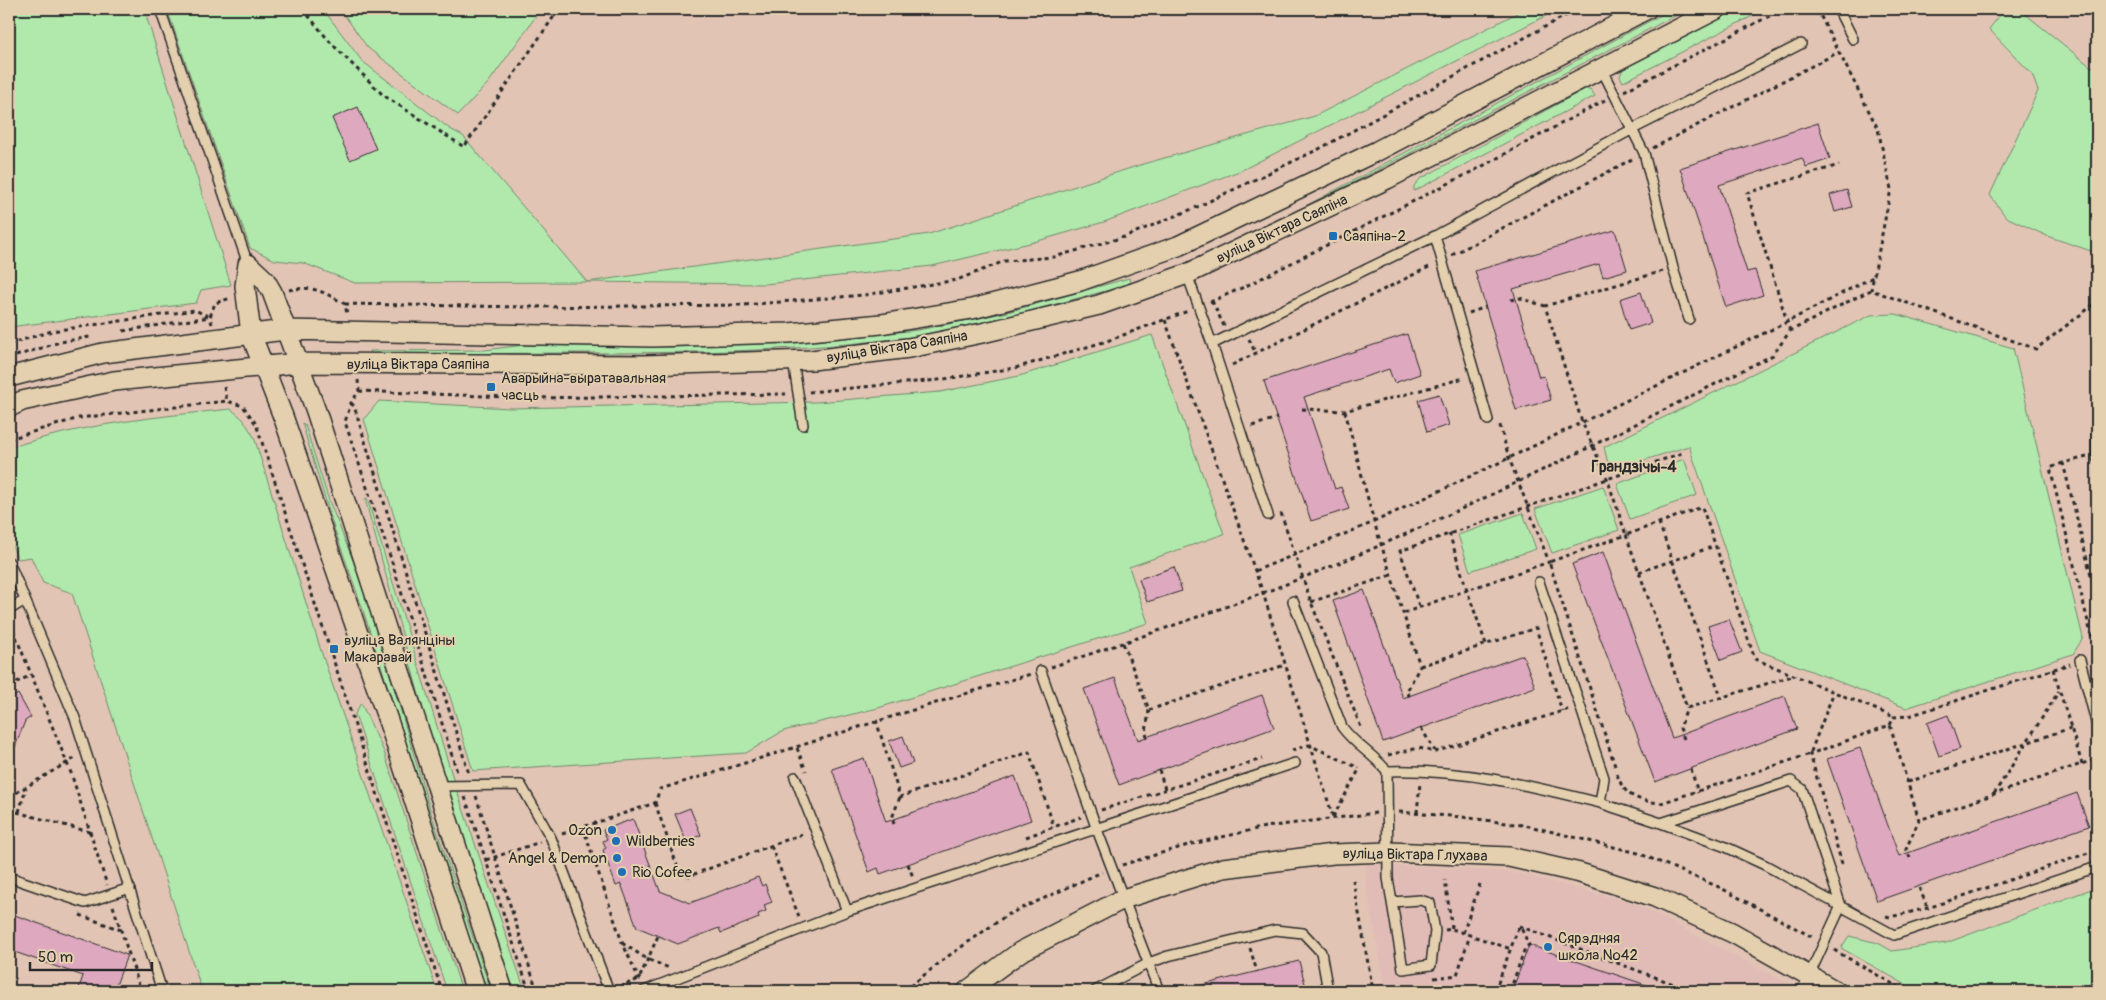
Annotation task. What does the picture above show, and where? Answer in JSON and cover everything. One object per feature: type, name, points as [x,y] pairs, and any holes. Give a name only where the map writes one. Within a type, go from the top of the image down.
[{"type":"street","name":"вуліца Віктара Саяпіна","points":[[9,377],[103,353],[284,330],[653,337],[789,333],[881,324],[972,309],[1080,281],[1178,246],[1377,151],[1647,9]]},
{"type":"street","name":"вуліца Віктара Саяпіна","points":[[9,406],[114,382],[298,363],[643,365],[793,361],[909,348],[982,333],[1100,305],[1186,274],[1387,179],[1717,9]]},
{"type":"street","points":[[1178,246],[1186,274]]},
{"type":"street","points":[[248,264],[264,280],[272,292],[284,330],[316,411],[503,991]]},
{"type":"street","points":[[248,264],[245,286],[251,334],[265,367],[393,735],[476,991]]},
{"type":"street","name":"вуліца Віктара Глухава","points":[[967,991],[1020,952],[1123,899],[1223,868],[1333,854],[1389,852],[1510,857],[1580,872],[1655,897],[1733,933],[1805,983],[1836,991]]},
{"type":"lane","points":[[160,9],[248,264]]},
{"type":"lane","points":[[1838,9],[1853,39]]},
{"type":"lane","points":[[1212,344],[1435,236],[1631,130],[1801,44]]},
{"type":"lane","points":[[1601,68],[1644,153],[1673,268],[1689,320]]},
{"type":"lane","points":[[1435,236],[1488,420]]},
{"type":"lane","points":[[1186,274],[1212,344],[1268,515]]},
{"type":"lane","points":[[793,361],[802,425]]},
{"type":"lane","points":[[2097,426],[2097,456]]},
{"type":"lane","points":[[9,562],[74,718],[162,991]]},
{"type":"lane","points":[[1539,582],[1604,778],[1600,803]]},
{"type":"lane","points":[[9,610],[24,600]]},
{"type":"lane","points":[[1293,601],[1342,728],[1354,743],[1376,757],[1387,771],[1388,878],[1403,969],[1430,965],[1433,955],[1435,931],[1430,903],[1420,900],[1392,902]]},
{"type":"lane","points":[[2080,660],[2097,726]]},
{"type":"lane","points":[[1041,670],[1091,814],[1159,991]]},
{"type":"lane","points":[[644,991],[847,911],[1096,827],[1295,763]]},
{"type":"lane","points":[[1387,771],[1460,772],[1519,783],[1600,803],[1661,822],[1726,846],[1894,935],[2097,867]]},
{"type":"lane","points":[[794,777],[847,911]]},
{"type":"lane","points":[[1661,822],[1791,781],[1802,789],[1841,906],[1805,983]]},
{"type":"lane","points":[[437,786],[521,784],[551,838],[612,990]]},
{"type":"lane","points":[[9,877],[85,903],[130,888]]},
{"type":"lane","points":[[1095,991],[1149,962],[1275,930],[1303,933],[1321,952],[1328,991]]},
{"type":"path","points":[[303,9],[330,42],[383,94],[464,147],[559,9]]},
{"type":"path","points":[[345,304],[525,307],[744,305],[864,295],[957,280],[1005,261],[1054,257],[1124,237],[1197,207],[1310,153],[1578,9]]},
{"type":"path","points":[[1615,95],[1783,9]]},
{"type":"path","points":[[1817,9],[1878,129],[1891,189],[1871,290]]},
{"type":"path","points":[[1644,153],[1839,52]]},
{"type":"path","points":[[1790,331],[1747,193],[1839,165]]},
{"type":"path","points":[[1511,300],[1520,298],[1545,306],[1673,268]]},
{"type":"path","points":[[1255,571],[1374,522],[1787,322],[1873,277]]},
{"type":"path","points":[[814,830],[689,876],[679,871],[655,803],[660,789],[797,748],[876,720],[1041,670],[1122,643],[1263,593],[1381,545],[1593,444],[1773,355],[1790,331],[1871,290],[2036,349],[2097,302]]},
{"type":"path","points":[[1545,306],[1582,422],[1607,478],[1687,708],[1680,728],[1684,739]]},
{"type":"path","points":[[1469,313],[1486,308]]},
{"type":"path","points":[[9,344],[52,331],[195,310],[210,317]]},
{"type":"path","points":[[1165,320],[1263,593],[1333,817],[1359,768],[1376,757],[1393,755],[1419,748],[1435,752],[1580,706],[1595,699]]},
{"type":"path","points":[[1232,364],[1234,372]]},
{"type":"path","points":[[1302,410],[1346,412],[1475,374]]},
{"type":"path","points":[[9,439],[79,418],[227,401],[243,406],[256,424],[442,991]]},
{"type":"path","points":[[529,991],[461,786],[391,559],[345,422],[351,403],[354,406],[537,991]]},
{"type":"path","points":[[1346,412],[1374,522],[1420,666]]},
{"type":"path","points":[[1249,417],[1255,435]]},
{"type":"path","points":[[1252,426],[1277,418]]},
{"type":"path","points":[[1418,606],[1400,551],[1682,453]]},
{"type":"path","points":[[1404,613],[1418,606],[1549,562],[1702,507],[1755,659],[1833,694],[1894,717],[1908,716],[2080,660],[2097,657],[2050,468],[2063,463],[2097,456]]},
{"type":"path","points":[[2063,463],[2097,599]]},
{"type":"path","points":[[1279,508],[1310,602],[1363,732]]},
{"type":"path","points":[[1659,523],[1721,697]]},
{"type":"path","points":[[1449,533],[1486,644]]},
{"type":"path","points":[[1639,572],[1715,546]]},
{"type":"path","points":[[1549,562],[1595,699],[1621,787],[1641,802],[1661,803],[1698,793],[1890,725],[1894,717]]},
{"type":"path","points":[[1310,602],[1391,575]]},
{"type":"path","points":[[9,619],[10,627],[67,763],[141,991]]},
{"type":"path","points":[[1411,700],[1407,691],[1420,666],[1536,628],[1562,711]]},
{"type":"path","points":[[1122,643],[1148,710],[1146,733],[1148,741]]},
{"type":"path","points":[[1148,710],[1284,665]]},
{"type":"path","points":[[2053,669],[2082,764]]},
{"type":"path","points":[[9,686],[31,675]]},
{"type":"path","points":[[1687,708],[1792,676]]},
{"type":"path","points":[[1994,794],[2059,691]]},
{"type":"path","points":[[1833,694],[1810,754],[1842,866]]},
{"type":"path","points":[[876,720],[900,797],[892,818],[894,824]]},
{"type":"path","points":[[1890,725],[1919,820],[1906,848],[1910,858]]},
{"type":"path","points":[[1421,728],[1435,752]]},
{"type":"path","points":[[1908,782],[2071,728]]},
{"type":"path","points":[[1291,750],[1309,745],[1359,768]]},
{"type":"path","points":[[797,748],[808,776]]},
{"type":"path","points":[[1384,750],[1393,755]]},
{"type":"path","points":[[900,797],[1029,752],[1054,827]]},
{"type":"path","points":[[1017,840],[1165,789],[1264,758]]},
{"type":"path","points":[[1919,820],[2096,759],[2097,762]]},
{"type":"path","points":[[9,797],[67,763]]},
{"type":"path","points":[[1691,769],[1698,793]]},
{"type":"path","points":[[1159,770],[1165,789]]},
{"type":"path","points":[[19,812],[26,787]]},
{"type":"path","points":[[486,860],[655,803]]},
{"type":"path","points":[[9,810],[90,832]]},
{"type":"path","points":[[583,827],[622,942],[639,979]]},
{"type":"path","points":[[771,846],[800,920]]},
{"type":"path","points":[[1881,914],[1890,917],[1928,908],[2097,850]]},
{"type":"path","points":[[908,864],[913,877]]},
{"type":"path","points":[[905,880],[923,874]]},
{"type":"path","points":[[1351,991],[1372,989],[1353,880]]},
{"type":"path","points":[[1446,880],[1452,929]]},
{"type":"path","points":[[1463,933],[1480,884]]},
{"type":"path","points":[[1919,888],[1928,908]]},
{"type":"path","points":[[791,923],[808,916]]},
{"type":"path","points":[[1495,991],[1519,926]]},
{"type":"path","points":[[1510,991],[1525,948],[1529,945],[1519,926]]},
{"type":"path","points":[[1519,926],[1692,991]]},
{"type":"path","points":[[1435,931],[1452,929],[1511,949]]},
{"type":"path","points":[[639,979],[658,936]]},
{"type":"path","points":[[622,942],[647,959],[672,969],[664,971]]},
{"type":"path","points":[[1249,945],[1257,972]]},
{"type":"path","points":[[612,990],[647,977]]},
{"type":"shaded area","name":"Сярэдняя школа №42","points":[[1367,864],[1512,872],[1634,903],[1803,991],[1386,991],[1365,883]]},
{"type":"green space","points":[[9,9],[144,9],[231,285],[201,290],[196,303],[9,327]]},
{"type":"green space","points":[[167,9],[323,9],[362,61],[450,129],[463,136],[587,282],[355,283],[303,263],[275,260],[250,248]]},
{"type":"green space","points":[[340,9],[541,9],[489,82],[458,115],[368,48]]},
{"type":"green space","points":[[1525,9],[1559,9],[1242,170],[1104,222],[1034,242],[932,266],[765,284],[587,282],[929,234],[1143,164],[1315,116]]},
{"type":"green space","points":[[1672,9],[1688,9],[1223,250],[1224,246],[1304,207]]},
{"type":"green space","points":[[1735,9],[1766,9],[1623,82],[1620,76],[1623,69],[1645,55]]},
{"type":"green space","points":[[2005,9],[2019,9],[2090,66],[2097,68],[2097,253],[2047,236],[2006,217],[1990,195],[2038,91],[2032,74],[1989,29]]},
{"type":"green space","points":[[1585,89],[1590,89],[1595,96],[1414,191],[1414,186],[1420,179]]},
{"type":"green space","points":[[1129,278],[1131,285],[998,319],[917,336],[874,341],[744,351],[658,353],[371,354],[370,351],[485,350],[524,345],[668,347],[809,341],[918,330],[1004,313]]},
{"type":"green space","points":[[1896,314],[2013,348],[2083,638],[2073,654],[1906,708],[1760,651],[1689,446],[1610,471],[1604,447],[1871,315]]},
{"type":"green space","points":[[1152,335],[1224,534],[1129,567],[1148,623],[878,708],[783,731],[746,753],[473,771],[364,419],[379,401],[510,408],[817,402],[940,392],[1019,376]]},
{"type":"green space","points":[[231,409],[243,419],[254,437],[322,654],[437,991],[202,991],[72,593],[43,583],[31,557],[18,559],[9,538],[9,448],[63,433],[118,422]]},
{"type":"green space","points":[[302,423],[305,425],[329,501],[365,590],[431,813],[491,991],[486,991],[361,604],[334,528]]},
{"type":"green space","points":[[1684,459],[1697,495],[1630,519],[1617,484]]},
{"type":"green space","points":[[1603,486],[1619,530],[1552,553],[1535,509]]},
{"type":"green space","points":[[367,498],[455,785],[525,991],[514,991],[433,746],[365,499]]},
{"type":"green space","points":[[1523,513],[1536,549],[1470,571],[1458,535]]},
{"type":"green space","points":[[361,703],[384,752],[462,991],[447,991],[355,714]]},
{"type":"green space","points":[[2097,887],[2097,991],[1917,991],[1841,948],[1849,936],[1878,943],[1892,951],[1946,943]]},
{"type":"building","points":[[358,107],[376,149],[350,160],[332,118]]},
{"type":"building","points":[[1818,123],[1830,159],[1806,167],[1802,158],[1719,185],[1747,272],[1755,270],[1763,295],[1726,307],[1680,168]]},
{"type":"building","points":[[1847,190],[1852,207],[1835,212],[1830,195]]},
{"type":"building","points":[[1615,230],[1627,270],[1603,277],[1599,264],[1513,289],[1539,377],[1544,376],[1551,400],[1516,410],[1475,271]]},
{"type":"building","points":[[1641,292],[1651,323],[1629,330],[1620,299]]},
{"type":"building","points":[[1407,334],[1420,374],[1394,383],[1389,369],[1304,397],[1335,489],[1341,487],[1349,509],[1311,521],[1264,381]]},
{"type":"building","points":[[1439,394],[1449,425],[1427,432],[1418,400]]},
{"type":"building","points":[[1603,552],[1672,738],[1785,696],[1797,729],[1655,782],[1572,564]]},
{"type":"building","points":[[1174,567],[1182,591],[1147,602],[1139,579]]},
{"type":"building","points":[[1364,590],[1403,698],[1523,655],[1535,687],[1383,742],[1333,601]]},
{"type":"building","points":[[1729,619],[1742,652],[1721,660],[1708,626]]},
{"type":"building","points":[[1115,678],[1138,740],[1262,695],[1274,728],[1119,785],[1084,689]]},
{"type":"building","points":[[18,694],[31,717],[25,721],[10,760],[9,699]]},
{"type":"building","points":[[1948,715],[1960,749],[1939,756],[1927,723]]},
{"type":"building","points":[[903,736],[913,763],[899,768],[889,741]]},
{"type":"building","points":[[1860,748],[1899,856],[2077,793],[2089,826],[1877,901],[1827,759]]},
{"type":"building","points":[[864,758],[886,822],[1015,776],[1031,820],[880,874],[878,868],[869,872],[832,769]]},
{"type":"building","points":[[690,808],[701,835],[686,841],[675,814]]},
{"type":"building","points":[[633,819],[660,891],[690,903],[758,877],[762,886],[765,884],[772,902],[764,905],[766,911],[758,914],[759,918],[721,933],[719,928],[678,944],[637,927],[621,884],[616,886],[603,850],[606,848],[603,841],[607,839],[603,830]]},
{"type":"building","points":[[9,913],[127,955],[114,991],[89,991],[79,988],[83,976],[9,950]]},
{"type":"building","points":[[1529,945],[1658,989],[1658,991],[1512,991]]},
{"type":"building","points":[[1299,961],[1307,991],[1198,991],[1198,986]]},
{"type":"place","name":"Саяпіна-2","points":[[1333,236]]},
{"type":"place","name":"Аварыйна-выратавальная часць","points":[[491,387]]},
{"type":"place","name":"вуліца Валянціны Макаравай","points":[[334,649]]},
{"type":"place","name":"Ozon","points":[[612,830]]},
{"type":"place","name":"Wildberries","points":[[616,841]]},
{"type":"place","name":"Angel & Demon","points":[[617,858]]},
{"type":"place","name":"Rio Cofee","points":[[622,872]]},
{"type":"place","name":"Сярэдняя школа №42","points":[[1548,947]]},
{"type":"district","name":"Грандзічы-4","points":[[1634,467]]}]
